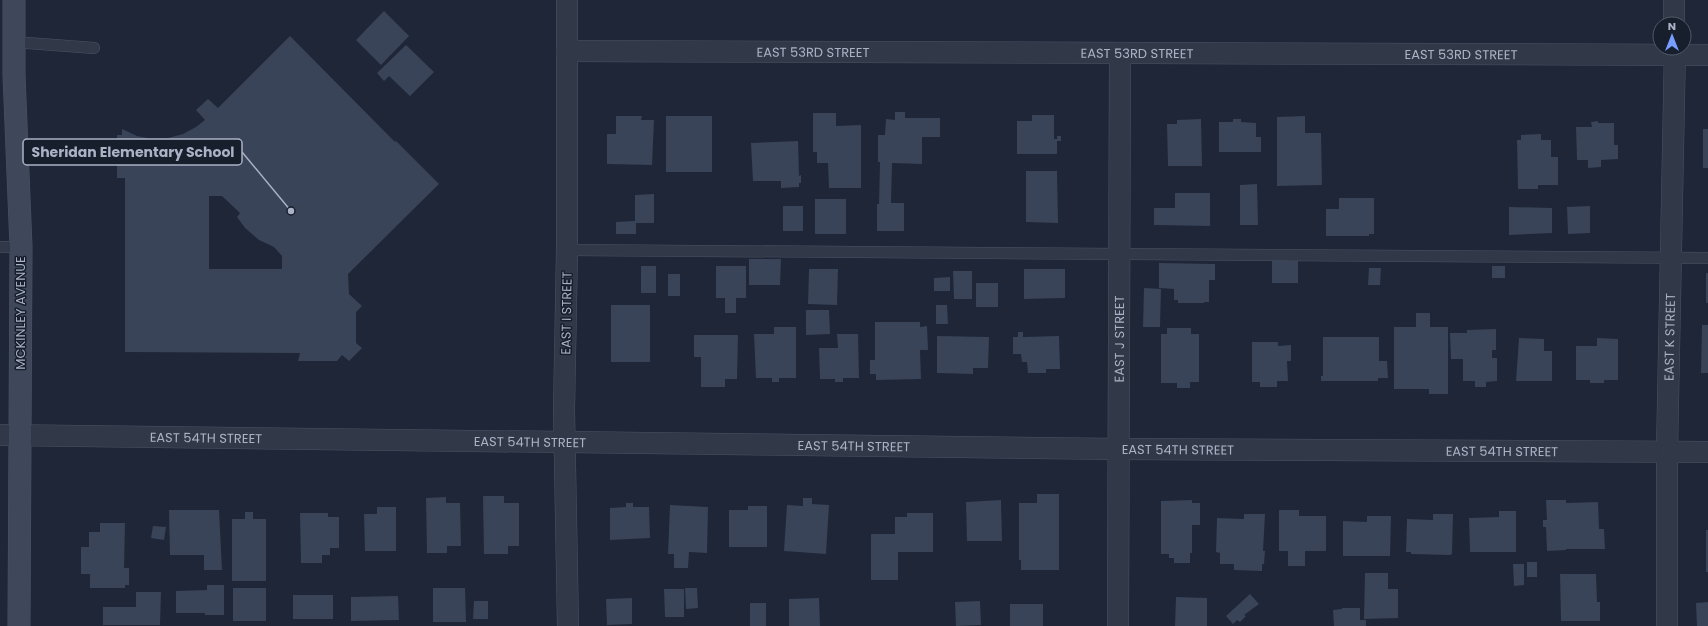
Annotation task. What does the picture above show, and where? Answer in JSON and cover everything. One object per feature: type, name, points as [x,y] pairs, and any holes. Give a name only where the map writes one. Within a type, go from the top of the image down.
[{"type":"main road","name":"MCKINLEY AVENUE","points":[[14,0],[7,42],[10,247],[10,435],[19,626]]},
{"type":"street","name":"EAST I STREET","points":[[567,0],[567,250],[564,442],[568,626]]},
{"type":"street","points":[[1674,0],[1674,16]]},
{"type":"street","name":"EAST 53RD STREET","points":[[567,51],[1120,53],[1652,52]]},
{"type":"street","name":"EAST J STREET","points":[[1118,626],[1118,254],[1120,53]]},
{"type":"street","name":"EAST 53RD STREET","points":[[1692,54],[1708,55]]},
{"type":"street","name":"EAST K STREET","points":[[1667,626],[1667,452],[1675,56]]},
{"type":"street","name":"EAST 54TH STREET","points":[[10,435],[1118,449],[1708,452]]},
{"type":"lane","points":[[7,42],[94,48]]},
{"type":"lane","points":[[567,250],[1708,258]]},
{"type":"building","points":[[384,11],[409,36],[381,65],[356,40]]},
{"type":"building","points":[[290,36],[395,142],[396,141],[439,184],[348,274],[349,294],[362,306],[356,312],[356,343],[362,348],[349,361],[342,355],[337,361],[298,361],[300,353],[125,352],[125,178],[117,178],[117,135],[122,135],[122,129],[137,136],[152,139],[168,138],[183,134],[205,120],[196,110],[208,99],[218,108]],"holes":[[[209,196],[222,196],[240,213],[237,217],[245,228],[259,240],[274,247],[282,256],[282,269],[209,269]]]},
{"type":"building","points":[[406,45],[434,72],[410,96],[389,76],[384,81],[377,73]]},
{"type":"building","points":[[895,112],[905,112],[905,118],[940,118],[940,137],[922,137],[922,164],[892,163],[891,203],[904,203],[904,231],[877,231],[880,162],[878,162],[878,135],[885,135],[886,119],[895,120]]},
{"type":"building","points":[[813,113],[836,113],[836,126],[861,125],[861,188],[829,188],[828,163],[817,163],[817,152],[813,152]]},
{"type":"building","points":[[1032,115],[1054,115],[1054,139],[1057,139],[1057,136],[1061,136],[1061,141],[1057,141],[1057,154],[1017,154],[1017,121],[1032,121]]},
{"type":"building","points":[[616,116],[642,116],[641,120],[654,120],[652,165],[607,164],[607,134],[616,134]]},
{"type":"building","points":[[666,116],[712,116],[712,172],[666,172]]},
{"type":"building","points":[[1305,116],[1305,133],[1321,133],[1322,185],[1277,186],[1277,117]]},
{"type":"building","points":[[1201,119],[1202,166],[1168,166],[1167,124],[1177,124],[1177,120]]},
{"type":"building","points":[[1233,119],[1241,119],[1241,122],[1256,123],[1256,137],[1261,137],[1261,152],[1219,152],[1219,122],[1233,122]]},
{"type":"building","points":[[1598,121],[1598,123],[1614,123],[1614,145],[1618,145],[1618,159],[1601,160],[1601,167],[1588,168],[1588,160],[1577,160],[1576,127],[1592,127],[1591,122]]},
{"type":"building","points":[[1703,129],[1708,129],[1708,168],[1703,168]]},
{"type":"building","points":[[1541,134],[1541,140],[1551,140],[1551,157],[1558,157],[1558,185],[1538,185],[1538,189],[1518,189],[1517,140],[1521,140],[1521,135]]},
{"type":"building","points":[[798,141],[799,176],[801,175],[801,183],[799,183],[799,187],[781,188],[781,181],[753,181],[751,143]]},
{"type":"building","points":[[1026,171],[1057,171],[1058,223],[1026,222]]},
{"type":"building","points":[[1257,184],[1258,225],[1240,225],[1240,185]]},
{"type":"building","points":[[1175,193],[1210,193],[1210,226],[1154,225],[1154,208],[1175,208]]},
{"type":"building","points":[[654,194],[654,223],[636,223],[636,234],[616,234],[616,222],[635,221],[635,195]]},
{"type":"building","points":[[1339,198],[1374,198],[1374,234],[1369,234],[1369,236],[1326,236],[1326,209],[1339,209]]},
{"type":"building","points":[[815,199],[846,199],[846,234],[815,234]]},
{"type":"building","points":[[783,206],[803,206],[803,231],[783,231]]},
{"type":"building","points":[[1590,206],[1590,233],[1568,234],[1567,207]]},
{"type":"building","points":[[1509,207],[1552,208],[1552,233],[1509,235]]},
{"type":"building","points":[[749,259],[781,259],[780,285],[749,285]]},
{"type":"building","points":[[1272,260],[1298,260],[1298,283],[1272,283]]},
{"type":"building","points":[[1159,263],[1215,264],[1215,280],[1209,280],[1209,302],[1178,303],[1178,300],[1174,300],[1174,289],[1159,288]]},
{"type":"building","points":[[641,266],[656,266],[656,293],[641,293]]},
{"type":"building","points":[[716,266],[746,266],[746,298],[736,298],[736,313],[725,313],[725,298],[716,298]]},
{"type":"building","points":[[1492,266],[1505,266],[1505,278],[1492,278]]},
{"type":"building","points":[[1369,268],[1381,268],[1380,285],[1368,285]]},
{"type":"building","points":[[809,269],[838,269],[837,305],[808,304]]},
{"type":"building","points":[[1024,269],[1065,269],[1065,298],[1024,299]]},
{"type":"building","points":[[953,271],[972,271],[972,299],[954,299]]},
{"type":"building","points":[[1706,273],[1708,273],[1708,303],[1706,303]]},
{"type":"building","points":[[668,274],[680,274],[680,296],[668,296]]},
{"type":"building","points":[[950,277],[950,291],[934,291],[934,278]]},
{"type":"building","points":[[976,283],[998,283],[998,307],[976,307]]},
{"type":"building","points":[[1144,288],[1161,289],[1160,327],[1143,327]]},
{"type":"building","points":[[611,305],[650,305],[650,362],[611,362]]},
{"type":"building","points":[[936,305],[947,305],[948,324],[936,324]]},
{"type":"building","points":[[806,310],[829,310],[830,334],[806,335]]},
{"type":"building","points":[[1416,313],[1430,313],[1430,327],[1448,327],[1448,394],[1429,394],[1429,389],[1394,389],[1394,327],[1416,327]]},
{"type":"building","points":[[875,322],[920,322],[920,327],[927,326],[928,350],[920,350],[921,379],[876,380],[876,374],[870,374],[870,360],[875,360]]},
{"type":"building","points":[[1702,325],[1708,325],[1708,373],[1701,373]]},
{"type":"building","points":[[774,327],[796,327],[796,378],[779,378],[779,382],[772,382],[772,378],[756,378],[754,334],[774,334]]},
{"type":"building","points":[[1167,328],[1191,328],[1191,334],[1199,334],[1199,382],[1190,382],[1190,388],[1177,388],[1177,383],[1161,383],[1161,334],[1167,334]]},
{"type":"building","points":[[1496,329],[1496,350],[1492,350],[1492,358],[1497,358],[1497,381],[1486,382],[1486,387],[1475,387],[1475,381],[1463,381],[1463,359],[1451,359],[1450,333],[1467,333],[1467,330]]},
{"type":"building","points":[[1018,332],[1023,332],[1023,337],[1059,336],[1060,369],[1046,369],[1046,373],[1028,373],[1027,362],[1022,362],[1021,354],[1013,354],[1013,337],[1018,337]]},
{"type":"building","points":[[837,334],[858,334],[859,378],[843,378],[843,382],[835,382],[835,379],[820,379],[819,348],[838,348]]},
{"type":"building","points":[[694,335],[738,335],[737,379],[725,379],[725,387],[701,387],[701,357],[694,357]]},
{"type":"building","points":[[937,336],[989,337],[988,368],[973,368],[973,374],[937,373]]},
{"type":"building","points":[[1323,337],[1379,337],[1379,361],[1387,361],[1388,378],[1378,378],[1378,381],[1321,381],[1321,376],[1323,376]]},
{"type":"building","points":[[1519,338],[1544,339],[1544,351],[1552,351],[1552,381],[1516,381]]},
{"type":"building","points":[[1597,338],[1618,339],[1618,380],[1604,380],[1604,383],[1590,383],[1590,380],[1576,380],[1576,346],[1597,346]]},
{"type":"building","points":[[1252,342],[1278,342],[1278,346],[1291,345],[1291,361],[1287,361],[1288,381],[1277,381],[1277,387],[1260,387],[1260,382],[1252,382]]},
{"type":"building","points":[[1037,494],[1059,494],[1059,570],[1021,570],[1021,560],[1019,560],[1019,503],[1037,503]]},
{"type":"building","points":[[483,496],[504,496],[504,503],[519,503],[519,546],[508,546],[508,554],[484,554]]},
{"type":"building","points":[[446,497],[446,503],[460,503],[461,546],[447,546],[447,553],[427,553],[426,498]]},
{"type":"building","points":[[803,498],[812,498],[812,504],[829,505],[826,554],[784,551],[787,505],[803,506]]},
{"type":"building","points":[[1001,500],[1002,541],[967,541],[966,502]]},
{"type":"building","points":[[1192,500],[1192,503],[1200,503],[1200,525],[1192,525],[1192,553],[1190,553],[1190,563],[1174,563],[1174,558],[1169,558],[1169,554],[1161,554],[1161,501]]},
{"type":"building","points":[[1546,500],[1566,500],[1566,503],[1598,502],[1599,529],[1604,529],[1605,549],[1566,549],[1547,551],[1546,527],[1543,527],[1543,520],[1547,520]]},
{"type":"building","points":[[626,503],[633,503],[633,507],[649,507],[650,538],[610,540],[610,508],[626,507]]},
{"type":"building","points":[[670,505],[708,507],[707,553],[689,552],[688,568],[674,568],[674,554],[668,554]]},
{"type":"building","points":[[748,506],[767,506],[767,547],[729,547],[729,510],[748,510]]},
{"type":"building","points":[[377,507],[396,507],[396,551],[365,551],[364,514],[377,514]]},
{"type":"building","points":[[169,510],[219,510],[222,570],[204,570],[204,555],[170,555]]},
{"type":"building","points":[[1279,510],[1299,510],[1299,516],[1326,516],[1326,551],[1305,551],[1305,566],[1288,566],[1288,551],[1279,551]]},
{"type":"building","points":[[1499,511],[1516,511],[1516,552],[1470,552],[1469,518],[1499,517]]},
{"type":"building","points":[[245,512],[253,512],[253,519],[266,519],[266,581],[232,581],[232,519],[245,519]]},
{"type":"building","points":[[300,513],[328,513],[328,517],[339,517],[339,548],[330,548],[330,555],[322,555],[322,563],[301,563]]},
{"type":"building","points":[[907,513],[933,513],[933,552],[898,552],[898,580],[871,580],[871,534],[895,534],[895,517],[907,517]]},
{"type":"building","points":[[1244,514],[1265,514],[1263,551],[1265,551],[1262,571],[1234,570],[1234,564],[1220,564],[1220,553],[1216,552],[1217,518],[1244,519]]},
{"type":"building","points":[[1433,514],[1453,514],[1452,554],[1411,554],[1411,552],[1406,552],[1407,519],[1433,520]]},
{"type":"building","points":[[1367,516],[1391,516],[1390,556],[1343,556],[1343,521],[1367,522]]},
{"type":"building","points":[[100,523],[125,523],[124,568],[129,568],[129,585],[125,585],[125,588],[90,588],[90,574],[81,574],[81,547],[89,547],[89,532],[100,532]]},
{"type":"building","points":[[153,526],[166,527],[164,540],[151,538]]},
{"type":"building","points":[[1706,530],[1708,530],[1708,572],[1706,572]]},
{"type":"building","points":[[1527,562],[1537,562],[1537,577],[1527,577]]},
{"type":"building","points":[[1513,564],[1524,564],[1524,585],[1514,586]]},
{"type":"building","points":[[1365,573],[1388,573],[1388,589],[1398,589],[1398,618],[1364,619]]},
{"type":"building","points":[[1560,574],[1596,574],[1597,602],[1600,602],[1600,621],[1561,621]]},
{"type":"building","points":[[207,585],[224,585],[224,615],[205,615],[205,613],[176,613],[176,591],[207,590]]},
{"type":"building","points":[[233,588],[266,588],[266,621],[233,621]]},
{"type":"building","points":[[433,588],[465,588],[466,622],[433,622]]},
{"type":"building","points":[[685,588],[697,588],[698,608],[686,609]]},
{"type":"building","points":[[664,589],[684,589],[684,617],[665,617]]},
{"type":"building","points":[[136,592],[161,592],[160,625],[103,625],[103,607],[136,607]]},
{"type":"building","points":[[1250,594],[1259,604],[1244,615],[1246,616],[1240,622],[1237,620],[1233,624],[1226,616]]},
{"type":"building","points":[[293,595],[333,595],[333,619],[293,619]]},
{"type":"building","points":[[398,596],[399,620],[351,621],[351,597]]},
{"type":"building","points":[[1176,597],[1207,598],[1207,626],[1175,626]]},
{"type":"building","points":[[632,598],[632,624],[607,625],[606,599]]},
{"type":"building","points":[[819,598],[820,626],[789,626],[789,599]]},
{"type":"building","points":[[474,601],[488,601],[488,619],[473,619]]},
{"type":"building","points":[[980,601],[981,625],[956,626],[955,602]]},
{"type":"building","points":[[1708,602],[1708,626],[1697,626],[1696,603]]},
{"type":"building","points":[[750,603],[766,603],[766,626],[750,626]]},
{"type":"building","points":[[1010,604],[1043,604],[1043,626],[1010,626]]},
{"type":"building","points":[[1342,608],[1360,608],[1360,620],[1366,620],[1366,626],[1334,626],[1333,610]]},
{"type":"place","name":"Sheridan Elementary School","points":[[291,211]]}]
